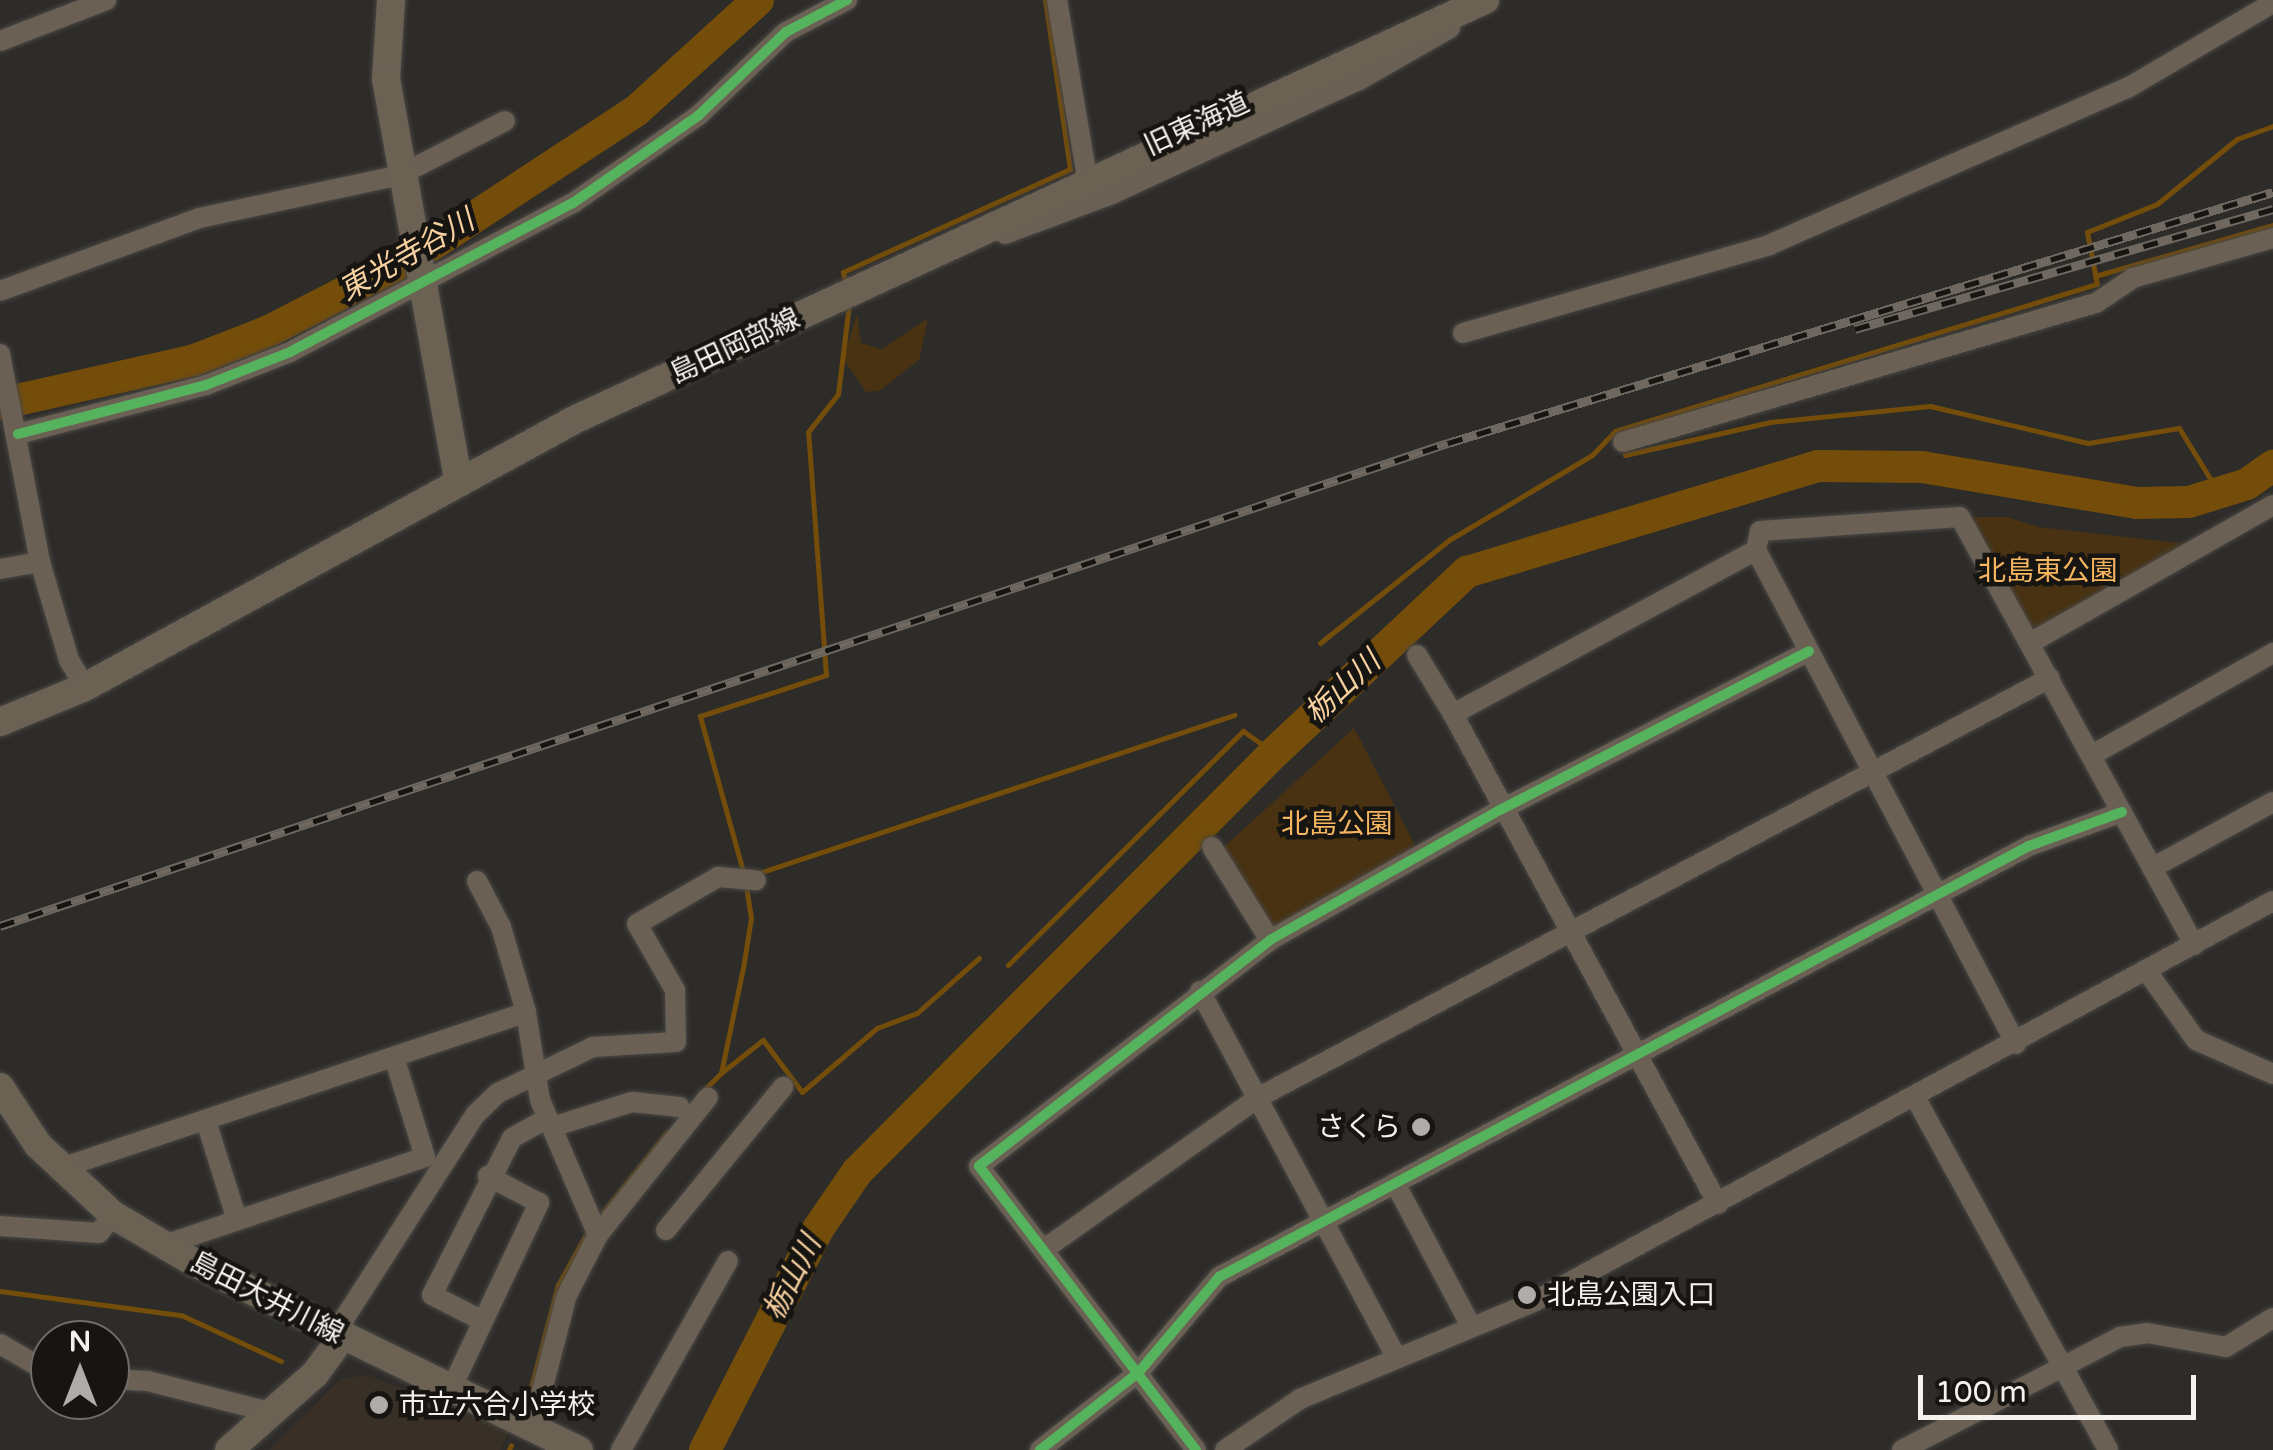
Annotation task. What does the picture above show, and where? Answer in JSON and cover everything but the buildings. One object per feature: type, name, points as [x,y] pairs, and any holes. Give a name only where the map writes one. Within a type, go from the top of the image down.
[{"type":"main road","points":[[391,0],[384,45],[400,175],[458,478]]},
{"type":"main road","name":"島田岡部線","points":[[0,722],[85,687],[458,478],[1485,0]]},
{"type":"main road","name":"島田大井川線","points":[[0,1087],[60,1168],[114,1215],[338,1335],[579,1450]]},
{"type":"main road","points":[[229,1450],[274,1413],[338,1335]]},
{"type":"street","points":[[0,42],[106,0]]},
{"type":"street","points":[[15,423],[206,385],[290,352],[420,273],[632,165],[699,115],[786,32],[847,0]]},
{"type":"street","points":[[1058,0],[1088,182]]},
{"type":"street","name":"旧東海道","points":[[908,266],[1112,194],[1360,80],[1494,0]]},
{"type":"street","points":[[1463,333],[1768,245],[2129,87],[2273,3]]},
{"type":"street","points":[[0,291],[200,218],[400,175],[505,121]]},
{"type":"street","points":[[1623,442],[2096,303],[2133,278],[2273,238]]},
{"type":"street","points":[[0,354],[40,562],[69,660],[85,687]]},
{"type":"street","points":[[2030,642],[2273,505]]},
{"type":"street","points":[[2016,1044],[1941,894],[1756,550],[1760,531],[1960,516],[2194,945]]},
{"type":"street","points":[[1452,714],[1756,550]]},
{"type":"street","points":[[0,570],[40,562]]},
{"type":"street","points":[[1196,1450],[980,1166],[1270,940],[1502,809],[1808,651]]},
{"type":"street","points":[[2092,756],[2273,653]]},
{"type":"street","points":[[1417,656],[1718,1204]]},
{"type":"street","points":[[1043,1250],[1259,1097],[2050,678]]},
{"type":"street","points":[[2152,868],[2273,802]]},
{"type":"street","points":[[1040,1450],[1138,1374],[1219,1278],[1638,1059],[2030,846],[2122,812]]},
{"type":"street","points":[[1212,847],[1270,940]]},
{"type":"street","points":[[338,1335],[448,1158],[498,1093],[536,1078],[593,1047],[676,1042],[675,990],[637,924],[718,877],[756,880]]},
{"type":"street","points":[[477,881],[501,927],[526,1012],[536,1078],[550,1122],[598,1235]]},
{"type":"street","points":[[1225,1450],[1300,1399],[1535,1301],[2016,1044],[2273,901]]},
{"type":"street","points":[[2146,970],[2196,1040],[2273,1074]]},
{"type":"street","points":[[1200,991],[1396,1356]]},
{"type":"street","points":[[60,1168],[395,1060],[526,1012]]},
{"type":"street","points":[[395,1060],[426,1157]]},
{"type":"street","points":[[666,1230],[783,1087]]},
{"type":"street","points":[[532,1426],[567,1295],[598,1235],[708,1098]]},
{"type":"street","points":[[1916,1098],[2108,1450]]},
{"type":"street","points":[[483,1321],[432,1295],[488,1176],[512,1138],[550,1122],[632,1102],[680,1107]]},
{"type":"street","points":[[206,1121],[237,1220]]},
{"type":"street","points":[[164,1245],[426,1157],[448,1158]]},
{"type":"street","points":[[452,1387],[539,1203],[488,1176]]},
{"type":"street","points":[[1396,1186],[1471,1326]]},
{"type":"street","points":[[0,1226],[99,1233],[114,1215]]},
{"type":"street","points":[[621,1450],[728,1261]]},
{"type":"street","points":[[1902,1450],[2062,1363],[2120,1337],[2147,1333],[2226,1348],[2273,1318]]},
{"type":"street","points":[[0,1344],[30,1362]]},
{"type":"street","points":[[130,1381],[274,1413]]},
{"type":"shaded area","name":"市立六合小学校","points":[[367,1375],[509,1431],[500,1450],[270,1450],[341,1379]]},
{"type":"green space","points":[[857,314],[861,343],[882,349],[928,318],[919,360],[879,391],[866,392],[843,358]]},
{"type":"green space","name":"北島東公園","points":[[1974,517],[2007,517],[2039,527],[2187,544],[2039,628],[2029,626],[1972,524]]},
{"type":"green space","name":"北島公園","points":[[1354,728],[1416,847],[1274,930],[1224,847]]},
{"type":"waterway","name":"東光寺谷川","points":[[0,404],[195,360],[269,331],[415,256],[636,111],[758,0]]},
{"type":"waterway","points":[[845,284],[843,272],[1070,169],[1045,0]]},
{"type":"waterway","points":[[1320,643],[1449,540],[1592,455],[1615,431],[2097,284],[2087,232],[2157,204],[2237,139],[2273,126]]},
{"type":"waterway","points":[[2095,276],[2273,225]]},
{"type":"waterway","points":[[744,875],[700,716],[826,675],[808,432],[838,394],[849,304]]},
{"type":"waterway","points":[[1625,455],[1770,422],[1930,406],[2088,443],[2179,428],[2219,493]]},
{"type":"waterway","name":"栃山川","points":[[705,1450],[818,1229],[857,1172],[1274,753],[1467,572],[1818,466],[1922,467],[2137,503],[2189,502],[2247,484],[2273,466]]},
{"type":"waterway","points":[[762,872],[1235,715]]},
{"type":"waterway","points":[[1008,965],[1243,731],[1274,753]]},
{"type":"waterway","points":[[704,1090],[721,1073],[743,968],[751,918],[746,886]]},
{"type":"waterway","points":[[721,1073],[763,1040],[802,1092],[877,1028],[917,1013],[979,958]]},
{"type":"waterway","points":[[599,1217],[667,1132]]},
{"type":"waterway","points":[[528,1399],[558,1285],[589,1229]]},
{"type":"waterway","points":[[0,1291],[181,1315],[281,1361]]},
{"type":"waterway","points":[[509,1450],[511,1445]]},
{"type":"railway","points":[[0,926],[1448,443],[2273,192]]},
{"type":"railway","points":[[1855,329],[2273,209]]},
{"type":"cycle path","points":[[18,434],[206,385],[290,352],[573,203],[699,115],[786,32],[847,0]]},
{"type":"cycle path","points":[[1196,1450],[979,1166],[1270,940],[1502,809],[1809,651]]},
{"type":"cycle path","points":[[1040,1450],[1138,1373],[1219,1277],[2029,846],[2122,812]]},
{"type":"place","name":"さくら","points":[[1421,1127]]},
{"type":"place","name":"北島公園入口","points":[[1527,1295]]},
{"type":"place","name":"市立六合小学校","points":[[379,1405]]}]
